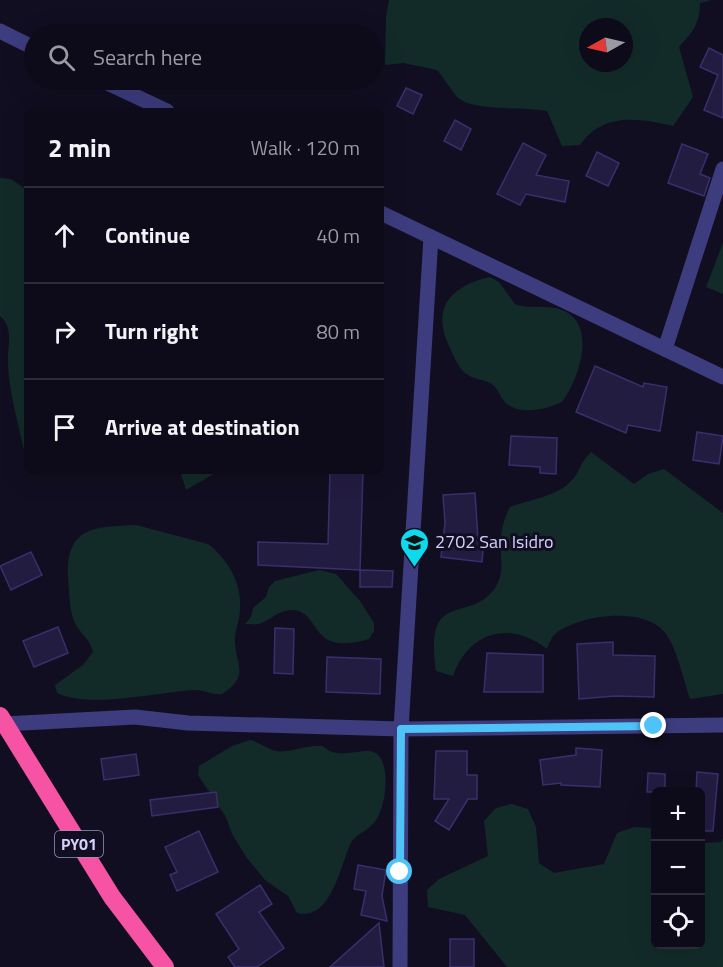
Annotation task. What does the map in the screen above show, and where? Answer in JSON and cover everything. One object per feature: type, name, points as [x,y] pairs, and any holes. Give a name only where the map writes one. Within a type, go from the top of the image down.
[{"type":"highway","name":"PY01","points":[[2,720],[112,897],[165,967]]},
{"type":"street","points":[[0,31],[24,43]]},
{"type":"street","points":[[122,90],[161,108]]},
{"type":"street","points":[[664,349],[723,169]]},
{"type":"street","points":[[384,214],[723,377]]},
{"type":"street","points":[[400,967],[401,729],[431,237]]},
{"type":"street","points":[[2,720],[135,717],[188,723],[401,729],[723,725]]},
{"type":"green space","points":[[389,0],[712,0],[700,3],[695,27],[679,47],[693,97],[673,126],[635,120],[611,122],[589,134],[580,145],[562,146],[547,111],[475,105],[457,97],[437,70],[403,63],[385,65],[386,17]]},
{"type":"green space","points":[[0,178],[11,179],[24,188],[24,451],[8,369],[8,329],[0,316]]},
{"type":"green space","points":[[723,243],[723,294],[706,287]]},
{"type":"green space","points":[[490,277],[499,282],[515,304],[562,310],[573,317],[580,327],[582,353],[579,366],[562,402],[534,410],[512,407],[504,401],[493,385],[467,375],[458,364],[444,334],[442,321],[444,310],[448,301],[464,286]]},
{"type":"green space","points":[[591,452],[634,484],[648,474],[664,469],[723,513],[723,694],[690,699],[677,656],[666,634],[656,625],[644,619],[628,616],[580,621],[554,635],[547,649],[519,635],[505,633],[492,635],[480,640],[469,649],[453,676],[436,671],[434,645],[436,628],[451,612],[485,599],[498,582],[501,569],[501,534],[510,507],[560,490],[575,477]]},
{"type":"green space","points":[[181,474],[214,474],[186,490]]},
{"type":"green space","points":[[136,525],[208,544],[222,557],[232,573],[239,590],[240,600],[235,637],[239,675],[237,681],[222,694],[195,690],[87,700],[57,693],[55,685],[83,665],[93,652],[76,625],[71,610],[68,575],[72,547],[86,532],[108,527]]},
{"type":"green space","points":[[319,570],[336,574],[360,601],[374,623],[374,631],[369,639],[349,643],[326,639],[309,618],[294,610],[279,613],[259,624],[245,624],[251,617],[253,608],[266,597],[269,587],[275,581]]},
{"type":"green space","points":[[250,740],[281,752],[310,746],[323,746],[338,753],[370,751],[376,753],[384,766],[386,784],[380,812],[370,827],[353,840],[327,900],[319,909],[309,913],[297,913],[288,896],[265,880],[247,858],[232,834],[226,817],[198,775],[199,766],[232,746]]},
{"type":"green space","points":[[512,804],[528,809],[536,827],[539,863],[554,873],[604,864],[617,833],[634,827],[651,828],[651,949],[705,949],[705,843],[721,842],[723,838],[723,967],[507,967],[465,915],[428,907],[427,890],[439,879],[488,856],[484,821],[496,808]]},
{"type":"building","points":[[709,48],[723,55],[723,118],[704,110],[718,75],[700,67]]},
{"type":"building","points":[[406,88],[422,95],[413,114],[397,106]]},
{"type":"building","points":[[455,120],[471,129],[461,150],[444,141]]},
{"type":"building","points":[[523,143],[546,155],[536,175],[569,181],[565,202],[526,194],[520,205],[497,194]]},
{"type":"building","points":[[682,144],[708,154],[700,174],[710,178],[704,196],[668,183]]},
{"type":"building","points":[[597,152],[619,163],[608,186],[586,176]]},
{"type":"building","points":[[595,366],[643,387],[644,383],[667,387],[660,431],[628,425],[626,433],[576,412]]},
{"type":"building","points":[[697,432],[723,436],[719,464],[693,460]]},
{"type":"building","points":[[511,436],[557,438],[556,474],[540,473],[540,467],[509,465]]},
{"type":"building","points":[[330,474],[363,474],[360,570],[258,565],[258,542],[328,544]]},
{"type":"building","points":[[475,493],[478,539],[484,540],[482,562],[441,557],[445,523],[443,495]]},
{"type":"building","points":[[31,552],[42,575],[11,590],[0,566]]},
{"type":"building","points":[[360,570],[393,571],[392,587],[360,587]]},
{"type":"building","points":[[58,627],[68,653],[34,667],[23,641]]},
{"type":"building","points":[[275,628],[294,629],[293,674],[274,673]]},
{"type":"building","points":[[613,642],[613,655],[655,656],[654,697],[615,696],[579,699],[577,644]]},
{"type":"building","points":[[487,653],[543,655],[543,692],[484,692]]},
{"type":"building","points":[[327,657],[381,659],[380,694],[326,692]]},
{"type":"building","points":[[576,748],[602,750],[600,787],[561,785],[561,783],[543,785],[540,760],[576,755]]},
{"type":"building","points":[[436,751],[467,751],[467,775],[477,775],[477,799],[468,799],[449,830],[435,821],[449,799],[434,799]]},
{"type":"building","points":[[136,754],[139,775],[104,780],[101,759]]},
{"type":"building","points":[[697,772],[718,774],[713,831],[705,831],[705,787],[696,787]]},
{"type":"building","points":[[648,773],[665,774],[665,787],[651,787],[651,792],[647,792]]},
{"type":"building","points":[[216,792],[218,807],[152,816],[150,800]]},
{"type":"building","points":[[199,831],[218,872],[177,891],[170,875],[177,872],[165,847]]},
{"type":"building","points":[[358,865],[386,870],[382,896],[387,921],[361,915],[366,891],[354,889]]},
{"type":"building","points":[[260,885],[272,904],[259,912],[284,948],[257,967],[235,967],[228,957],[239,949],[216,914]]},
{"type":"building","points":[[379,923],[384,967],[330,967]]},
{"type":"building","points":[[450,939],[474,939],[474,967],[450,967]]},
{"type":"place","name":"2702 San Isidro","points":[[414,568]]},
{"type":"route","points":[[400,872],[401,729],[654,726]]}]
